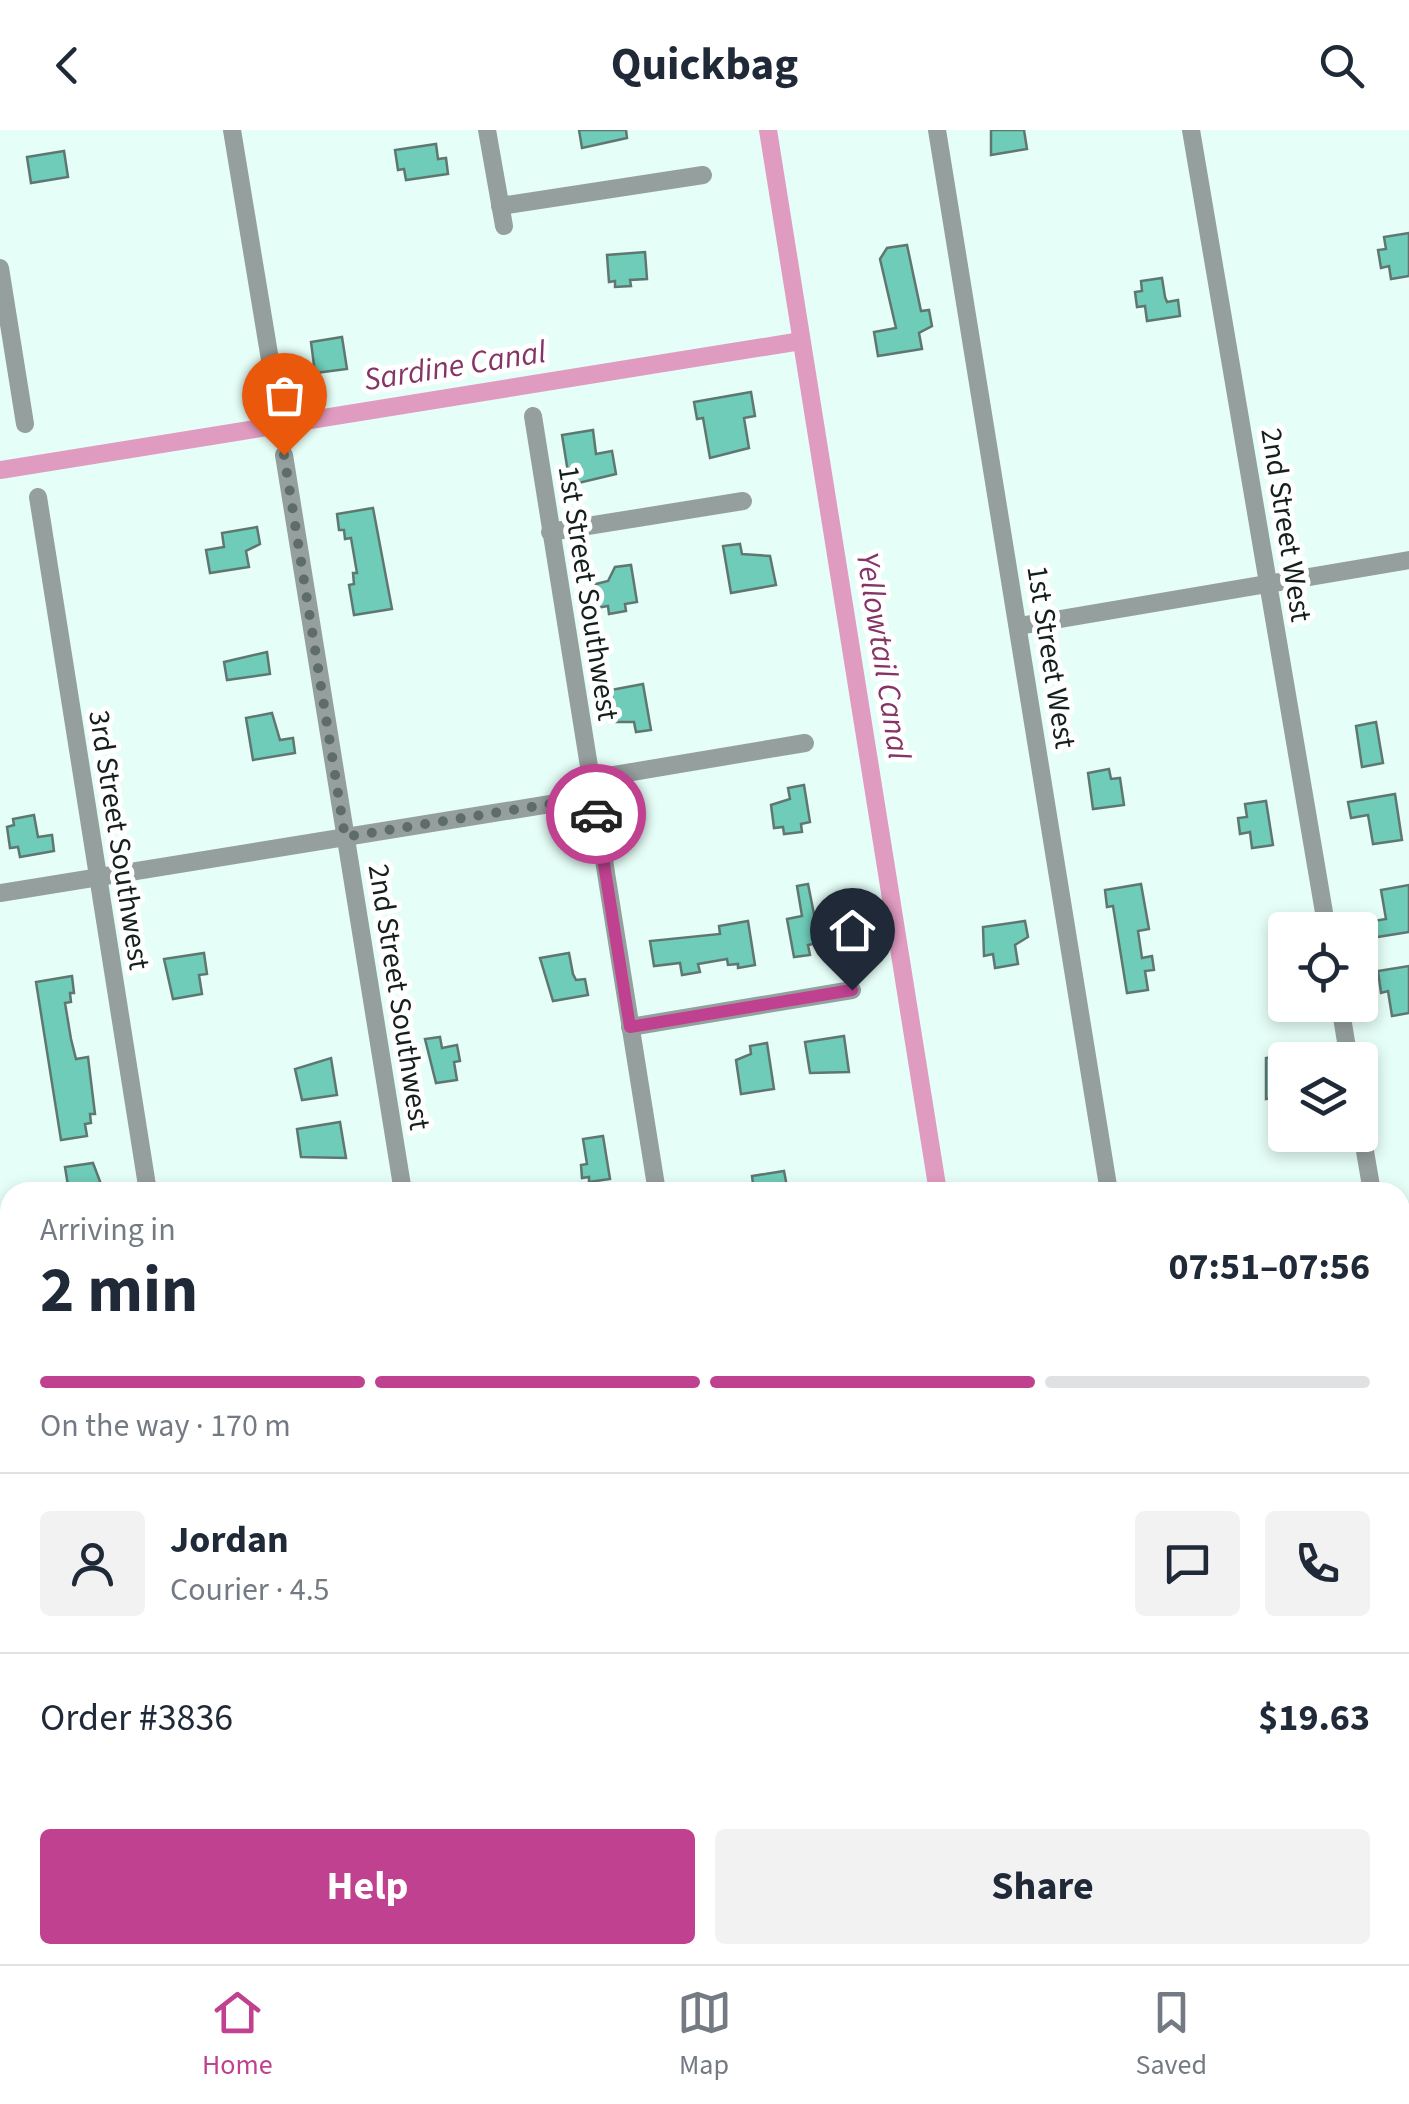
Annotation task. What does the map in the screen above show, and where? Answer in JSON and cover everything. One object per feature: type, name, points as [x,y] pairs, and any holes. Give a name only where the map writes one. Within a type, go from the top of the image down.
[{"type":"street","points":[[232,130],[275,390]]},
{"type":"street","points":[[487,130],[504,226]]},
{"type":"street","name":"1st Street West","points":[[937,130],[1107,1182]]},
{"type":"street","name":"2nd Street West","points":[[1191,130],[1324,912]]},
{"type":"street","points":[[500,206],[703,175]]},
{"type":"street","points":[[0,268],[25,424]]},
{"type":"street","name":"1st Street Southwest","points":[[532,416],[655,1182]]},
{"type":"street","name":"2nd Street Southwest","points":[[284,455],[400,1182]]},
{"type":"street","name":"3rd Street Southwest","points":[[38,497],[146,1182]]},
{"type":"street","points":[[550,532],[744,501]]},
{"type":"street","points":[[1019,626],[1409,560]]},
{"type":"street","points":[[0,893],[345,837],[805,743]]},
{"type":"street","points":[[630,1027],[852,990]]},
{"type":"street","points":[[1365,1152],[1370,1182]]},
{"type":"building","points":[[579,130],[626,130],[627,138],[582,148]]},
{"type":"building","points":[[991,130],[1024,130],[1027,149],[991,155]]},
{"type":"building","points":[[436,144],[438,159],[446,158],[448,174],[406,180],[404,169],[398,170],[395,150]]},
{"type":"building","points":[[64,151],[68,177],[31,183],[27,157]]},
{"type":"building","points":[[1409,233],[1409,276],[1391,279],[1389,266],[1381,268],[1378,250],[1386,249],[1384,237]]},
{"type":"building","points":[[907,245],[921,311],[929,310],[932,326],[919,333],[922,349],[878,356],[874,332],[896,328],[880,259],[887,248]]},
{"type":"building","points":[[645,252],[647,279],[630,280],[631,286],[615,287],[615,281],[609,282],[607,255]]},
{"type":"building","points":[[1162,278],[1167,302],[1178,300],[1180,316],[1147,321],[1145,306],[1137,307],[1135,292],[1142,291],[1141,281]]},
{"type":"building","points":[[342,337],[347,369],[315,373],[311,342]]},
{"type":"building","points":[[751,392],[755,416],[744,418],[749,448],[710,458],[703,418],[697,419],[694,402]]},
{"type":"building","points":[[593,430],[596,454],[612,451],[616,474],[570,485],[562,435]]},
{"type":"building","points":[[373,508],[392,609],[354,615],[349,585],[354,584],[353,573],[357,573],[351,538],[345,539],[344,530],[339,530],[337,514]]},
{"type":"building","points":[[257,527],[260,544],[246,551],[249,567],[210,573],[206,550],[224,547],[222,533]]},
{"type":"building","points":[[740,544],[742,554],[770,556],[776,585],[731,593],[723,546]]},
{"type":"building","points":[[631,565],[637,602],[625,604],[626,611],[609,614],[608,606],[596,608],[592,585],[608,581],[615,567]]},
{"type":"building","points":[[267,652],[270,674],[227,680],[224,662]]},
{"type":"building","points":[[643,684],[651,730],[636,732],[634,722],[616,722],[611,690]]},
{"type":"building","points":[[272,713],[280,740],[293,738],[295,753],[253,760],[246,718]]},
{"type":"building","points":[[1376,722],[1383,763],[1362,767],[1356,726]]},
{"type":"building","points":[[1109,769],[1111,779],[1120,778],[1124,805],[1093,809],[1088,773]]},
{"type":"building","points":[[804,785],[810,822],[801,824],[802,832],[784,834],[783,827],[774,828],[771,805],[790,799],[788,788]]},
{"type":"building","points":[[1395,794],[1402,840],[1373,844],[1368,815],[1351,818],[1348,802]]},
{"type":"building","points":[[1266,801],[1273,845],[1252,848],[1250,832],[1240,834],[1238,818],[1247,817],[1245,804]]},
{"type":"building","points":[[34,815],[38,837],[52,835],[54,851],[20,857],[18,847],[10,848],[7,827],[14,825],[13,819]]},
{"type":"building","points":[[808,884],[814,914],[824,913],[829,941],[808,945],[810,955],[794,957],[787,919],[802,916],[797,886]]},
{"type":"building","points":[[1141,884],[1149,929],[1138,931],[1142,958],[1152,956],[1154,970],[1145,971],[1148,990],[1127,993],[1113,906],[1107,907],[1105,890]]},
{"type":"building","points":[[1409,885],[1409,932],[1378,937],[1378,920],[1386,919],[1381,890]]},
{"type":"building","points":[[748,921],[755,965],[738,968],[738,964],[728,965],[727,959],[698,964],[700,972],[682,975],[680,963],[654,966],[650,941],[720,934],[719,926]]},
{"type":"building","points":[[1025,921],[1028,937],[1015,945],[1018,964],[995,968],[993,954],[984,956],[983,927]]},
{"type":"building","points":[[204,953],[207,974],[199,975],[202,994],[173,999],[164,959]]},
{"type":"building","points":[[569,953],[573,974],[576,980],[585,979],[588,995],[553,1001],[540,958]]},
{"type":"building","points":[[1409,966],[1409,1013],[1392,1016],[1388,991],[1381,993],[1378,971]]},
{"type":"building","points":[[72,976],[74,993],[70,993],[71,1002],[65,1003],[71,1039],[76,1059],[88,1057],[95,1114],[90,1114],[91,1123],[85,1124],[87,1136],[61,1140],[36,982]]},
{"type":"building","points":[[844,1036],[849,1072],[810,1073],[805,1042]]},
{"type":"building","points":[[440,1037],[442,1048],[457,1045],[457,1080],[436,1083],[425,1039]]},
{"type":"building","points":[[767,1043],[774,1089],[741,1094],[736,1060],[751,1054],[750,1046]]},
{"type":"building","points":[[331,1058],[337,1095],[302,1100],[295,1069]]},
{"type":"building","points":[[1266,1058],[1268,1058],[1266,1099]]},
{"type":"building","points":[[340,1122],[346,1158],[301,1157],[297,1129]]},
{"type":"building","points":[[603,1136],[610,1179],[589,1182],[589,1177],[582,1178],[581,1165],[587,1164],[583,1139]]},
{"type":"building","points":[[93,1163],[100,1182],[67,1182],[65,1167]]},
{"type":"building","points":[[784,1171],[786,1182],[753,1182],[752,1176]]},
{"type":"waterway","name":"Yellowtail Canal","points":[[768,130],[936,1182]]},
{"type":"waterway","name":"Sardine Canal","points":[[0,470],[801,341]]},
{"type":"way so far","points":[[284,455],[345,837],[593,797],[596,814]]},
{"type":"route","points":[[596,814],[630,1027],[852,990]]}]
